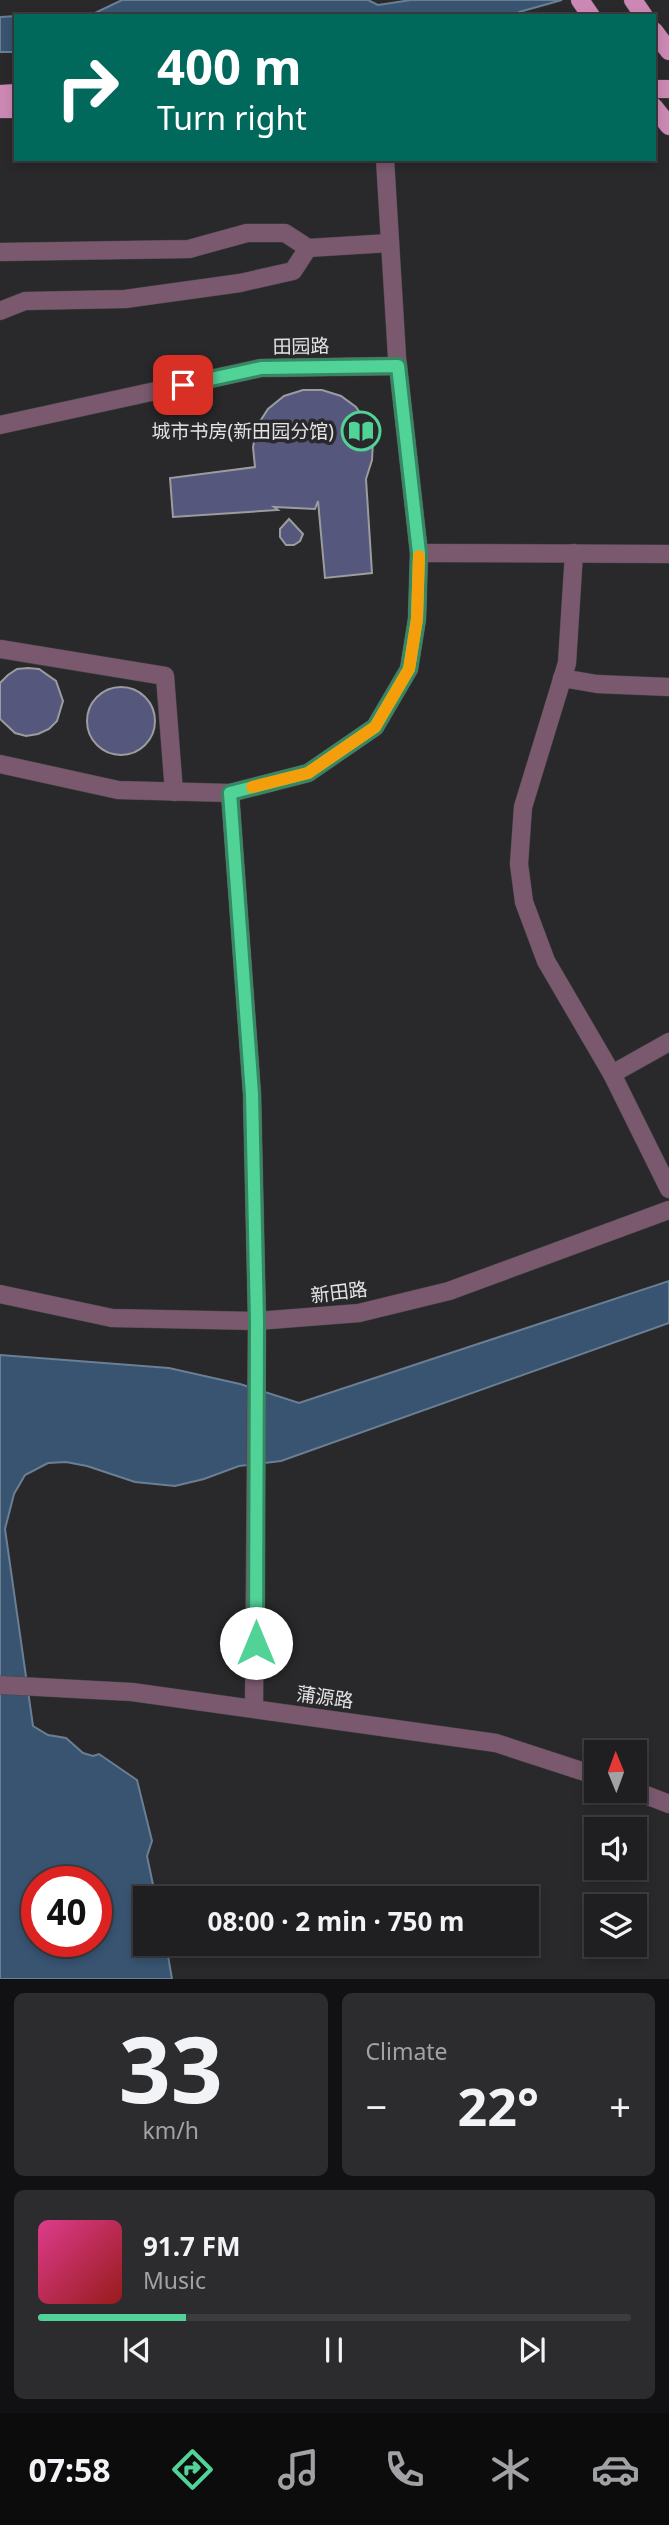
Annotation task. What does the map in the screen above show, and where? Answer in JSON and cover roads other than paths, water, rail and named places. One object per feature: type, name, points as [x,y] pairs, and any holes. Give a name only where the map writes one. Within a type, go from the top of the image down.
[{"type":"main road","points":[[656,110],[669,126]]},
{"type":"street","points":[[0,764],[118,790],[230,793],[308,773],[375,727],[409,669],[417,619],[419,553],[398,366],[385,161]]},
{"type":"street","points":[[0,252],[189,249],[247,233],[285,233],[308,248],[390,243]]},
{"type":"street","points":[[0,311],[25,301],[125,299],[240,284],[293,271],[308,248]]},
{"type":"street","name":"田园路","points":[[0,425],[261,368],[398,366]]},
{"type":"street","points":[[419,553],[669,554]]},
{"type":"street","points":[[574,553],[567,663],[523,807],[519,864],[524,902],[546,961],[612,1074],[669,1189]]},
{"type":"street","points":[[0,649],[165,676],[174,792]]},
{"type":"street","points":[[562,678],[597,684],[669,687]]},
{"type":"street","points":[[230,793],[252,1094],[257,1321],[254,1708]]},
{"type":"street","points":[[612,1074],[669,1042]]},
{"type":"street","name":"新田路","points":[[0,1294],[112,1318],[257,1321],[359,1313],[449,1291],[669,1210]]},
{"type":"street","name":"蒲源路","points":[[0,1685],[132,1692],[496,1743],[584,1772]]},
{"type":"street","points":[[648,1796],[669,1804]]},
{"type":"water","points":[[122,0],[368,0],[378,5],[411,0],[562,0],[519,14],[71,14],[95,13]]},
{"type":"water","points":[[14,16],[14,52],[0,52],[0,17]]},
{"type":"water","points":[[669,1281],[669,1323],[281,1461],[239,1466],[175,1486],[135,1482],[66,1462],[48,1463],[25,1475],[14,1494],[5,1529],[33,1726],[48,1735],[66,1738],[83,1753],[93,1756],[99,1754],[137,1780],[152,1841],[147,1856],[153,1886],[133,1886],[133,1956],[168,1956],[172,1979],[0,1979],[0,1355],[169,1368],[240,1384],[299,1403]]},
{"type":"place","name":"城市书房(新田园分馆)","points":[[361,431]]}]
